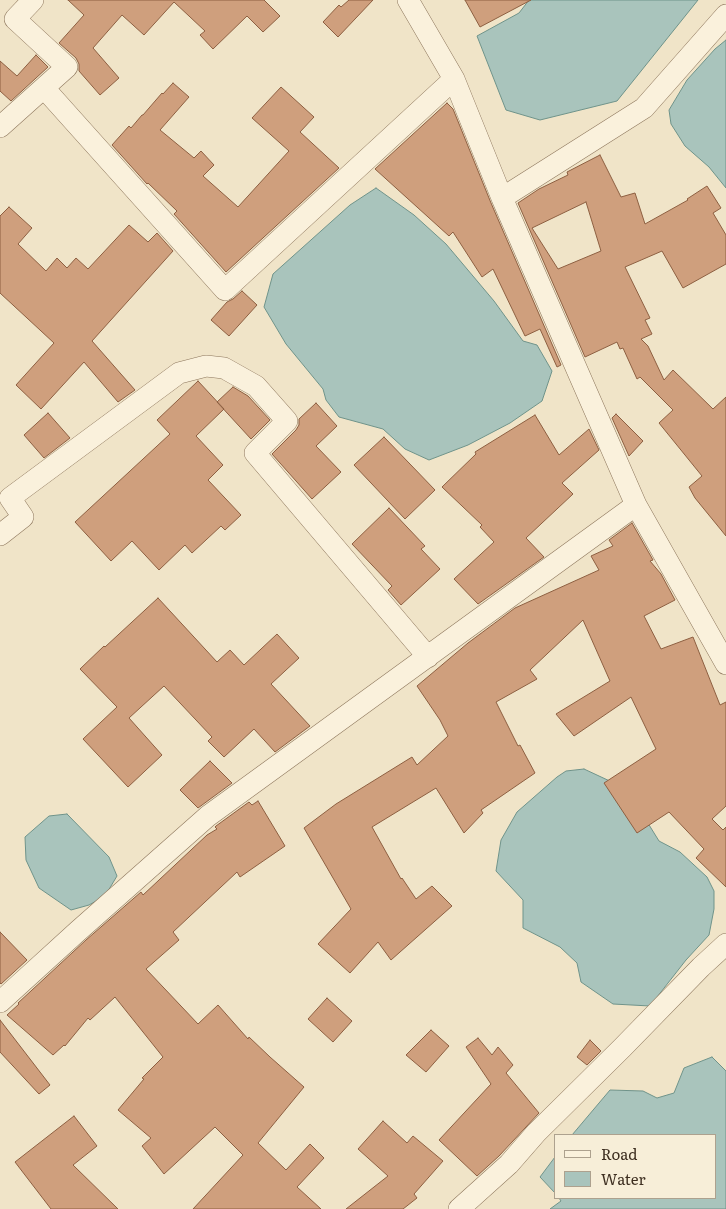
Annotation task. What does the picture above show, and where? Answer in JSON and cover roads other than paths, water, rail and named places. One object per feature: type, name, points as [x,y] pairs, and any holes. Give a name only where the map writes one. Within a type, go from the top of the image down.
[{"type":"street","points":[[0,127],[67,67],[15,19],[33,0]]},
{"type":"street","points":[[408,0],[454,79],[502,198],[636,505],[726,664]]},
{"type":"street","points":[[502,198],[644,108],[726,15]]},
{"type":"street","points":[[44,88],[225,290],[454,79]]},
{"type":"street","points":[[0,535],[23,517],[10,498],[18,492],[179,373],[206,366],[224,368],[256,386],[287,421],[254,453],[428,657]]},
{"type":"street","points":[[0,1002],[208,816],[636,505]]},
{"type":"street","points":[[459,1209],[509,1164],[536,1133],[726,944]]},
{"type":"water","points":[[529,0],[698,0],[617,101],[540,120],[506,110],[477,36],[519,13]]},
{"type":"water","points":[[726,40],[726,188],[709,167],[685,146],[671,124],[669,110],[687,80],[715,49]]},
{"type":"water","points":[[376,188],[414,215],[446,244],[494,301],[523,341],[537,345],[552,371],[542,401],[510,423],[468,445],[429,460],[405,449],[383,429],[339,417],[326,400],[323,389],[286,344],[264,307],[273,274],[350,205]]},
{"type":"water","points":[[584,769],[614,783],[646,820],[659,841],[680,852],[707,877],[714,891],[714,909],[709,935],[686,960],[650,1006],[613,1004],[581,982],[577,963],[560,947],[523,928],[523,900],[496,871],[501,840],[517,812],[566,771]]},
{"type":"water","points":[[67,814],[109,857],[117,876],[105,896],[89,905],[71,910],[39,888],[26,860],[25,837],[49,816]]},
{"type":"water","points":[[712,1057],[726,1071],[726,1209],[550,1209],[561,1201],[560,1199],[716,1199],[716,1134],[573,1134],[610,1090],[643,1091],[657,1098],[674,1093],[684,1068]]},
{"type":"water","points":[[554,1158],[554,1192],[540,1177]]}]
